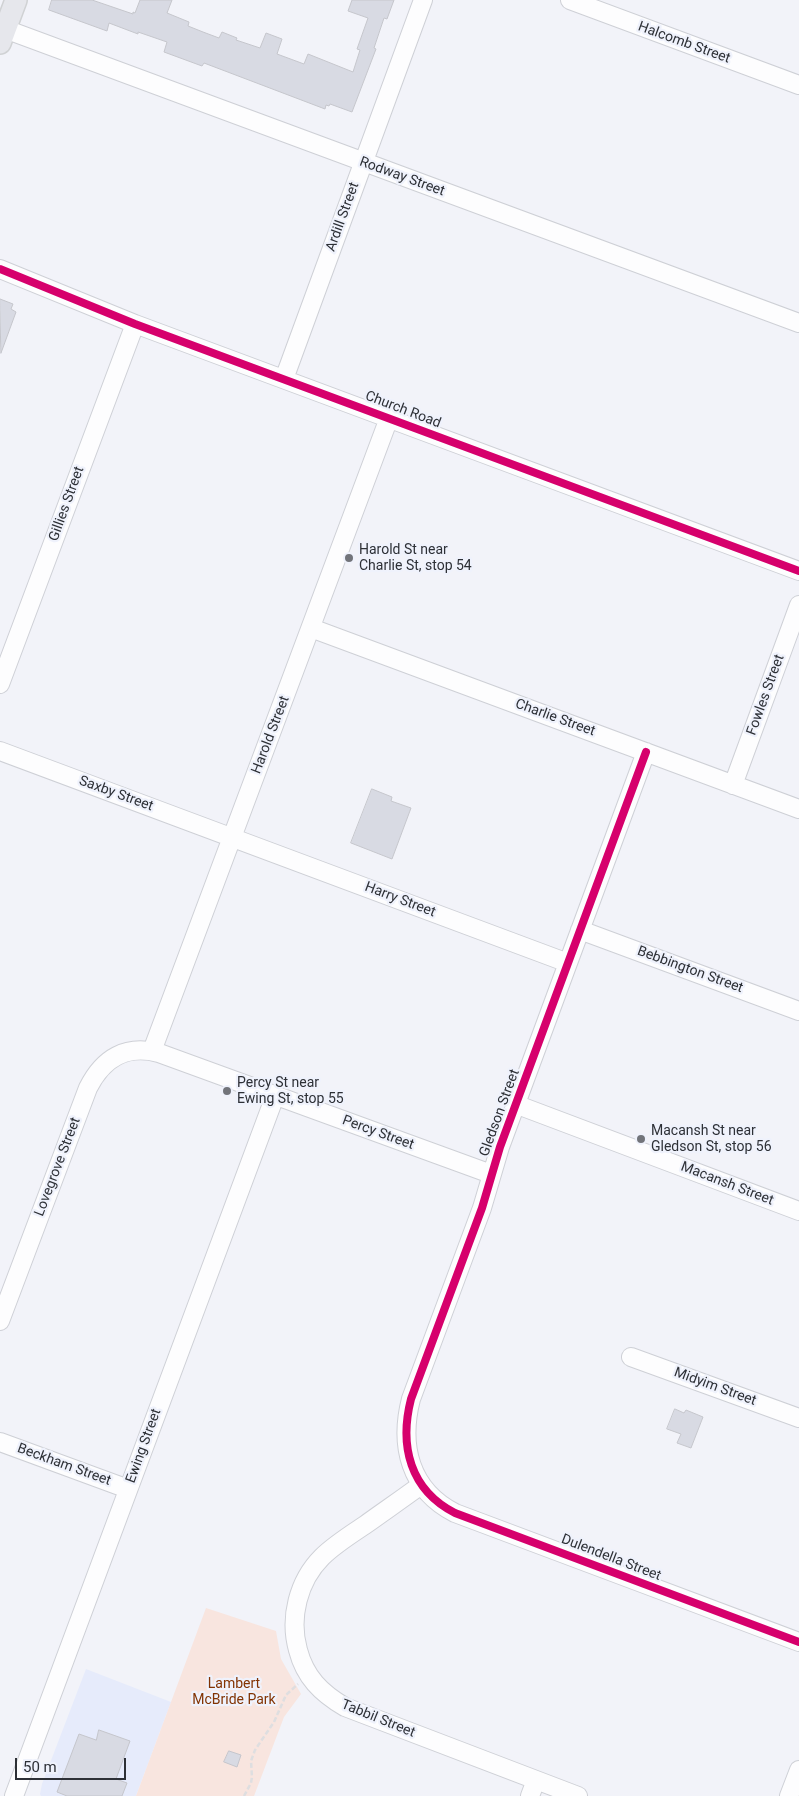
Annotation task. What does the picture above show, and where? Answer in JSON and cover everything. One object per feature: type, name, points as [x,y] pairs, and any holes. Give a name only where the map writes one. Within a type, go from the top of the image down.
[{"type":"main road","points":[[3,36],[16,0]]},
{"type":"street","name":"Ardill Street","points":[[284,379],[423,0]]},
{"type":"street","name":"Halcomb Street","points":[[570,0],[799,85]]},
{"type":"street","name":"Rodway Street","points":[[3,36],[364,162],[799,323]]},
{"type":"street","name":"Church Road","points":[[0,269],[135,324],[799,571]]},
{"type":"street","name":"Gillies Street","points":[[0,684],[135,324]]},
{"type":"street","name":"Harold Street","points":[[152,1051],[389,418]]},
{"type":"street","name":"Fowles Street","points":[[733,785],[799,605]]},
{"type":"street","name":"Charlie Street","points":[[311,628],[799,809]]},
{"type":"street","name":"Saxby Street","points":[[0,752],[232,837]]},
{"type":"street","name":"Gledson Street","points":[[421,1486],[407,1450],[408,1412],[482,1208],[491,1174],[516,1104],[646,752]]},
{"type":"street","name":"Harry Street","points":[[232,837],[568,963]]},
{"type":"street","name":"Bebbington Street","points":[[580,930],[799,1011]]},
{"type":"street","name":"Lovegrove Street","points":[[0,1321],[91,1081],[108,1061],[121,1053],[134,1050],[152,1051]]},
{"type":"street","name":"Percy Street","points":[[152,1051],[491,1174]]},
{"type":"street","name":"Ewing Street","points":[[14,1796],[275,1096]]},
{"type":"street","name":"Macansh Street","points":[[516,1104],[799,1211]]},
{"type":"street","name":"Midyim Street","points":[[630,1356],[799,1418]]},
{"type":"street","name":"Beckham Street","points":[[0,1442],[128,1489]]},
{"type":"street","name":"Dulendella Street","points":[[421,1486],[443,1507],[467,1518],[799,1642]]},
{"type":"street","name":"Tabbil Street","points":[[421,1486],[332,1548],[321,1558],[306,1578],[297,1602],[294,1628],[300,1657],[309,1676],[323,1693],[345,1707],[533,1788],[578,1796]]},
{"type":"street","points":[[789,1796],[799,1770]]},
{"type":"path","points":[[244,1796],[251,1783],[251,1761],[255,1750],[274,1722],[286,1695],[309,1676]]},
{"type":"shaded area","points":[[86,1669],[171,1702],[136,1796],[41,1796],[40,1794],[42,1784]]},
{"type":"green space","name":"Lambert McBride Park","points":[[206,1608],[276,1631],[281,1659],[301,1694],[284,1717],[254,1796],[136,1796]]},
{"type":"building","points":[[52,0],[92,0],[133,14],[140,0],[172,0],[167,13],[189,22],[188,26],[203,32],[219,38],[222,32],[237,38],[236,40],[260,48],[266,33],[282,39],[277,54],[304,64],[308,54],[353,72],[360,50],[357,49],[368,18],[348,11],[352,0],[394,0],[387,19],[384,18],[374,48],[376,49],[352,112],[330,104],[329,106],[326,105],[325,109],[204,63],[202,66],[164,52],[167,42],[138,32],[138,34],[109,23],[107,31],[49,10]]},
{"type":"building","points":[[0,299],[13,304],[11,309],[16,312],[1,353]]},
{"type":"building","points":[[372,789],[392,797],[391,801],[411,808],[392,859],[351,843]]},
{"type":"building","points":[[675,1409],[684,1413],[686,1410],[703,1417],[691,1448],[677,1443],[681,1434],[667,1429]]},
{"type":"building","points":[[99,1730],[130,1741],[116,1779],[127,1783],[122,1796],[67,1796],[57,1792],[79,1734],[96,1740]]},
{"type":"building","points":[[229,1751],[241,1755],[237,1767],[224,1762]]},
{"type":"cycle path","points":[[0,269],[135,324],[799,571]]},
{"type":"cycle path","points":[[646,752],[500,1147],[482,1208],[411,1399],[406,1433],[408,1450],[418,1479],[427,1492],[455,1513],[799,1642]]},
{"type":"place","name":"Harold St near Charlie St, stop 54","points":[[349,558]]},
{"type":"place","name":"Percy St near Ewing St, stop 55","points":[[227,1091]]},
{"type":"place","name":"Macansh St near Gledson St, stop 56","points":[[641,1139]]}]
